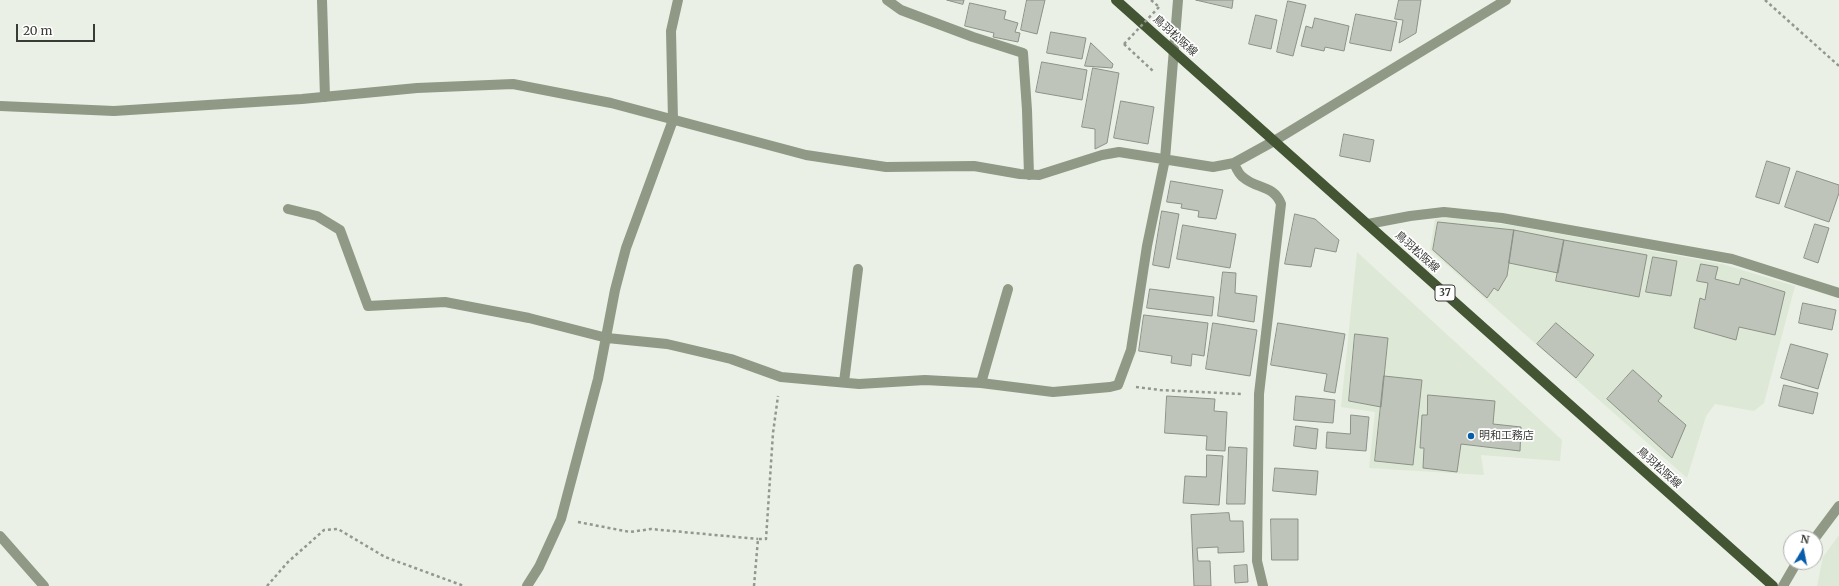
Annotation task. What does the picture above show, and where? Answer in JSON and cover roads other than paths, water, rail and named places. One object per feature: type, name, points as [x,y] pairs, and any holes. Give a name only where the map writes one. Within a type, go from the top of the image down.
[{"type":"main road","name":"鳥羽松阪線","points":[[1116,0],[1773,586]]},
{"type":"street","points":[[322,0],[325,97]]},
{"type":"street","points":[[527,586],[539,566],[561,519],[584,436],[607,338],[615,290],[626,248],[673,120],[671,31],[678,0]]},
{"type":"street","points":[[887,0],[901,10],[973,37],[1023,53],[1029,175]]},
{"type":"street","points":[[288,209],[317,216],[340,230],[368,306],[445,302],[529,318],[607,338],[667,344],[731,358],[781,377],[858,384],[924,380],[981,383],[1053,392],[1110,387],[1118,385],[1131,350],[1147,246],[1165,159],[1178,0]]},
{"type":"street","points":[[0,106],[114,111],[325,97],[417,88],[513,84],[611,103],[806,155],[886,167],[974,166],[1029,175],[1039,175],[1109,153],[1124,153],[1206,167],[1234,163],[1274,141],[1506,0]]},
{"type":"street","points":[[1234,163],[1244,178],[1267,188],[1274,193],[1281,204],[1259,394],[1257,561],[1263,586]]},
{"type":"street","points":[[1368,224],[1410,216],[1444,212],[1502,218],[1732,259],[1839,293]]},
{"type":"street","points":[[844,382],[858,269]]},
{"type":"street","points":[[981,383],[1008,289]]},
{"type":"street","points":[[1821,530],[1839,506]]},
{"type":"street","points":[[0,536],[44,586]]},
{"type":"street","points":[[1783,586],[1792,570]]},
{"type":"place","name":"明和工務店","points":[[1471,436]]}]
